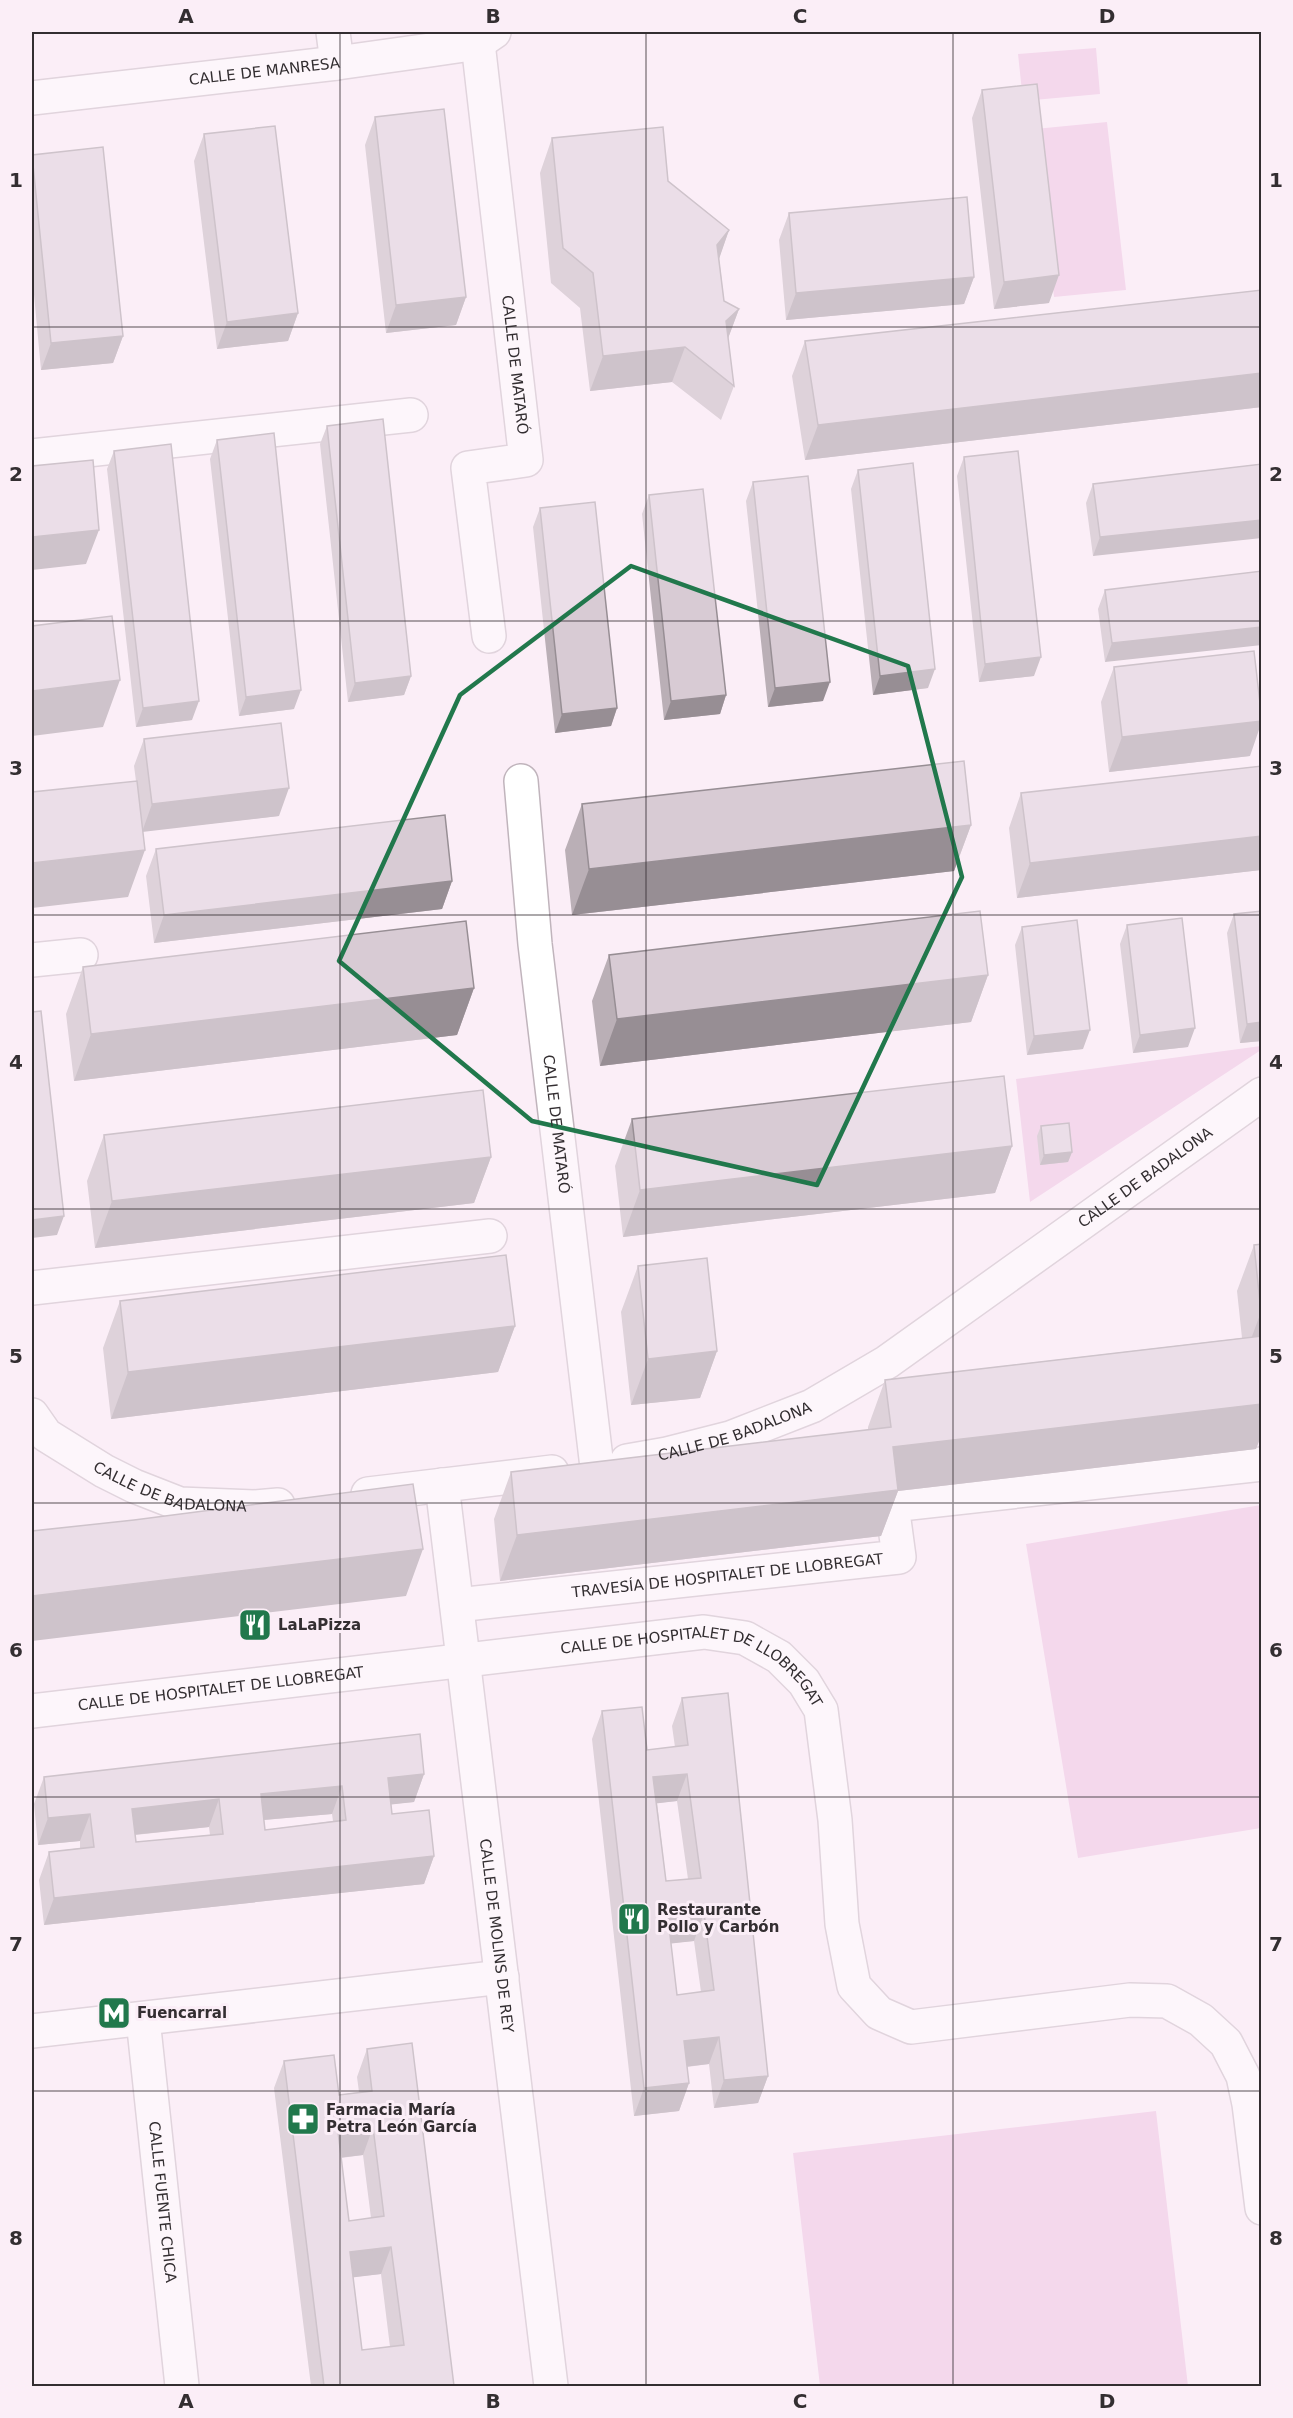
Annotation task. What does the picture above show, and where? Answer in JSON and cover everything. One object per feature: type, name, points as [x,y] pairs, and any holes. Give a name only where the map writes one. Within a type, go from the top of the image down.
[{"type":"street","points":[[333,32],[337,63]]},
{"type":"street","name":"CALLE DE MANRESA","points":[[32,98],[337,63],[486,37]]},
{"type":"street","name":"CALLE DE MATARÓ","points":[[486,37],[526,460],[468,468],[489,636]]},
{"type":"street","points":[[32,456],[411,415]]},
{"type":"street","name":"CALLE DE MATARÓ","points":[[521,781],[535,944],[597,1467]]},
{"type":"street","points":[[32,960],[81,955]]},
{"type":"street","name":"CALLE DE BADALONA","points":[[32,1415],[46,1435],[104,1471],[134,1486],[180,1504],[254,1508],[597,1467],[667,1454],[730,1438],[812,1406],[887,1362],[1262,1094]]},
{"type":"street","points":[[32,1288],[490,1236]]},
{"type":"street","name":"TRAVESÍA DE HOSPITALET DE LLOBREGAT","points":[[457,1605],[898,1557],[892,1505],[1262,1464]]},
{"type":"street","name":"CALLE DE MOLINS DE REY","points":[[442,1485],[551,2386]]},
{"type":"street","name":"CALLE DE HOSPITALET DE LLOBREGAT","points":[[32,1711],[704,1632],[745,1638],[779,1657],[804,1682],[821,1710],[835,1820],[842,1924],[854,1986],[879,2013],[911,2027],[1130,2000],[1167,2001],[1201,2020],[1226,2043],[1243,2076],[1249,2104],[1262,2208]]},
{"type":"street","points":[[32,2031],[502,1977]]},
{"type":"street","name":"CALLE FUENTE CHICA","points":[[143,2019],[182,2386]]},
{"type":"highlighted area","points":[[631,566],[908,666],[962,877],[817,1185],[532,1121],[339,961],[460,695]]},
{"type":"shaded area","points":[[1096,48],[1100,94],[1023,101],[1018,54]]},
{"type":"shaded area","points":[[1107,122],[1126,290],[1054,297],[1035,129]]},
{"type":"shaded area","points":[[1261,1046],[1261,1050],[1030,1202],[1016,1079]]},
{"type":"shaded area","points":[[1261,1505],[1261,1828],[1078,1858],[1026,1544]]},
{"type":"shaded area","points":[[1156,2111],[1188,2386],[820,2386],[793,2153]]},
{"type":"building","points":[[1037,84],[1059,275],[1004,282],[982,90]]},
{"type":"building","points":[[444,109],[466,297],[396,305],[375,117]]},
{"type":"building","points":[[275,126],[298,313],[227,322],[204,134]]},
{"type":"building","points":[[663,127],[668,181],[729,230],[717,245],[724,301],[739,309],[726,321],[734,386],[685,347],[603,356],[593,273],[563,248],[552,138]]},
{"type":"building","points":[[103,147],[123,336],[51,343],[32,155]]},
{"type":"building","points":[[967,197],[974,277],[796,293],[789,213]]},
{"type":"building","points":[[1262,290],[1262,373],[818,425],[805,341]]},
{"type":"building","points":[[383,419],[411,676],[355,683],[327,426]]},
{"type":"building","points":[[274,433],[301,690],[246,697],[217,440]]},
{"type":"building","points":[[171,444],[199,701],[143,708],[114,451]]},
{"type":"building","points":[[1018,451],[1041,657],[985,664],[964,457]]},
{"type":"building","points":[[93,460],[99,530],[32,537],[32,466]]},
{"type":"building","points":[[913,463],[935,669],[880,676],[858,470]]},
{"type":"building","points":[[1262,464],[1262,520],[1100,537],[1093,484]]},
{"type":"building","points":[[808,476],[830,682],[775,688],[753,482]]},
{"type":"building","points":[[703,489],[726,695],[671,701],[649,495]]},
{"type":"building","points":[[595,502],[617,708],[562,714],[540,508]]},
{"type":"building","points":[[1262,571],[1262,627],[1112,643],[1105,590]]},
{"type":"building","points":[[112,616],[120,680],[32,691],[32,626]]},
{"type":"building","points":[[1254,651],[1262,721],[1122,737],[1114,667]]},
{"type":"building","points":[[281,723],[289,788],[152,804],[144,739]]},
{"type":"building","points":[[964,761],[971,825],[589,869],[582,804]]},
{"type":"building","points":[[1262,766],[1262,836],[1030,863],[1021,793]]},
{"type":"building","points":[[137,781],[145,850],[32,863],[32,792]]},
{"type":"building","points":[[445,815],[452,881],[164,915],[156,849]]},
{"type":"building","points":[[980,911],[988,975],[617,1019],[609,955]]},
{"type":"building","points":[[1262,911],[1262,1022],[1247,1024],[1234,914]]},
{"type":"building","points":[[1182,918],[1195,1028],[1140,1035],[1127,925]]},
{"type":"building","points":[[1077,920],[1090,1030],[1034,1036],[1022,927]]},
{"type":"building","points":[[466,921],[474,988],[91,1034],[83,967]]},
{"type":"building","points":[[41,1011],[64,1216],[32,1220],[32,1012]]},
{"type":"building","points":[[1004,1076],[1012,1146],[640,1190],[632,1119]]},
{"type":"building","points":[[483,1090],[491,1157],[112,1201],[104,1135]]},
{"type":"building","points":[[1069,1123],[1072,1152],[1044,1155],[1041,1126]]},
{"type":"building","points":[[1262,1244],[1262,1312],[1261,1312],[1254,1245]]},
{"type":"building","points":[[506,1255],[515,1326],[128,1372],[120,1301]]},
{"type":"building","points":[[707,1258],[717,1351],[648,1359],[638,1266]]},
{"type":"building","points":[[1262,1336],[1262,1404],[893,1447],[898,1490],[517,1535],[511,1472],[891,1427],[885,1380]]},
{"type":"building","points":[[413,1484],[423,1549],[32,1596],[32,1531]]},
{"type":"building","points":[[728,1693],[768,2076],[724,2080],[719,2037],[684,2041],[689,2083],[644,2088],[602,1711],[642,1707],[647,1750],[688,1745],[682,1698]],"holes":[[[687,1774],[701,1878],[666,1881],[653,1777]],[[704,1913],[714,1990],[677,1995],[668,1918]]]},
{"type":"building","points":[[420,1734],[424,1774],[388,1778],[392,1814],[429,1810],[434,1856],[54,1898],[49,1852],[94,1847],[90,1814],[48,1818],[44,1777]],"holes":[[[342,1786],[346,1820],[265,1830],[261,1794]],[[219,1799],[223,1834],[136,1842],[132,1809]]]},
{"type":"building","points":[[412,2043],[454,2386],[324,2386],[284,2061],[334,2055],[339,2095],[372,2091],[367,2049]],"holes":[[[373,2127],[384,2216],[349,2221],[338,2132]],[[391,2247],[404,2345],[362,2350],[350,2252]]]},
{"type":"place","name":"LaLaPizza","points":[[255,1625]]},
{"type":"place","name":"Restaurante Pollo y Carbón","points":[[634,1919]]},
{"type":"place","name":"Fuencarral","points":[[114,2013]]},
{"type":"place","name":"Farmacia María Petra León García","points":[[303,2119]]}]
